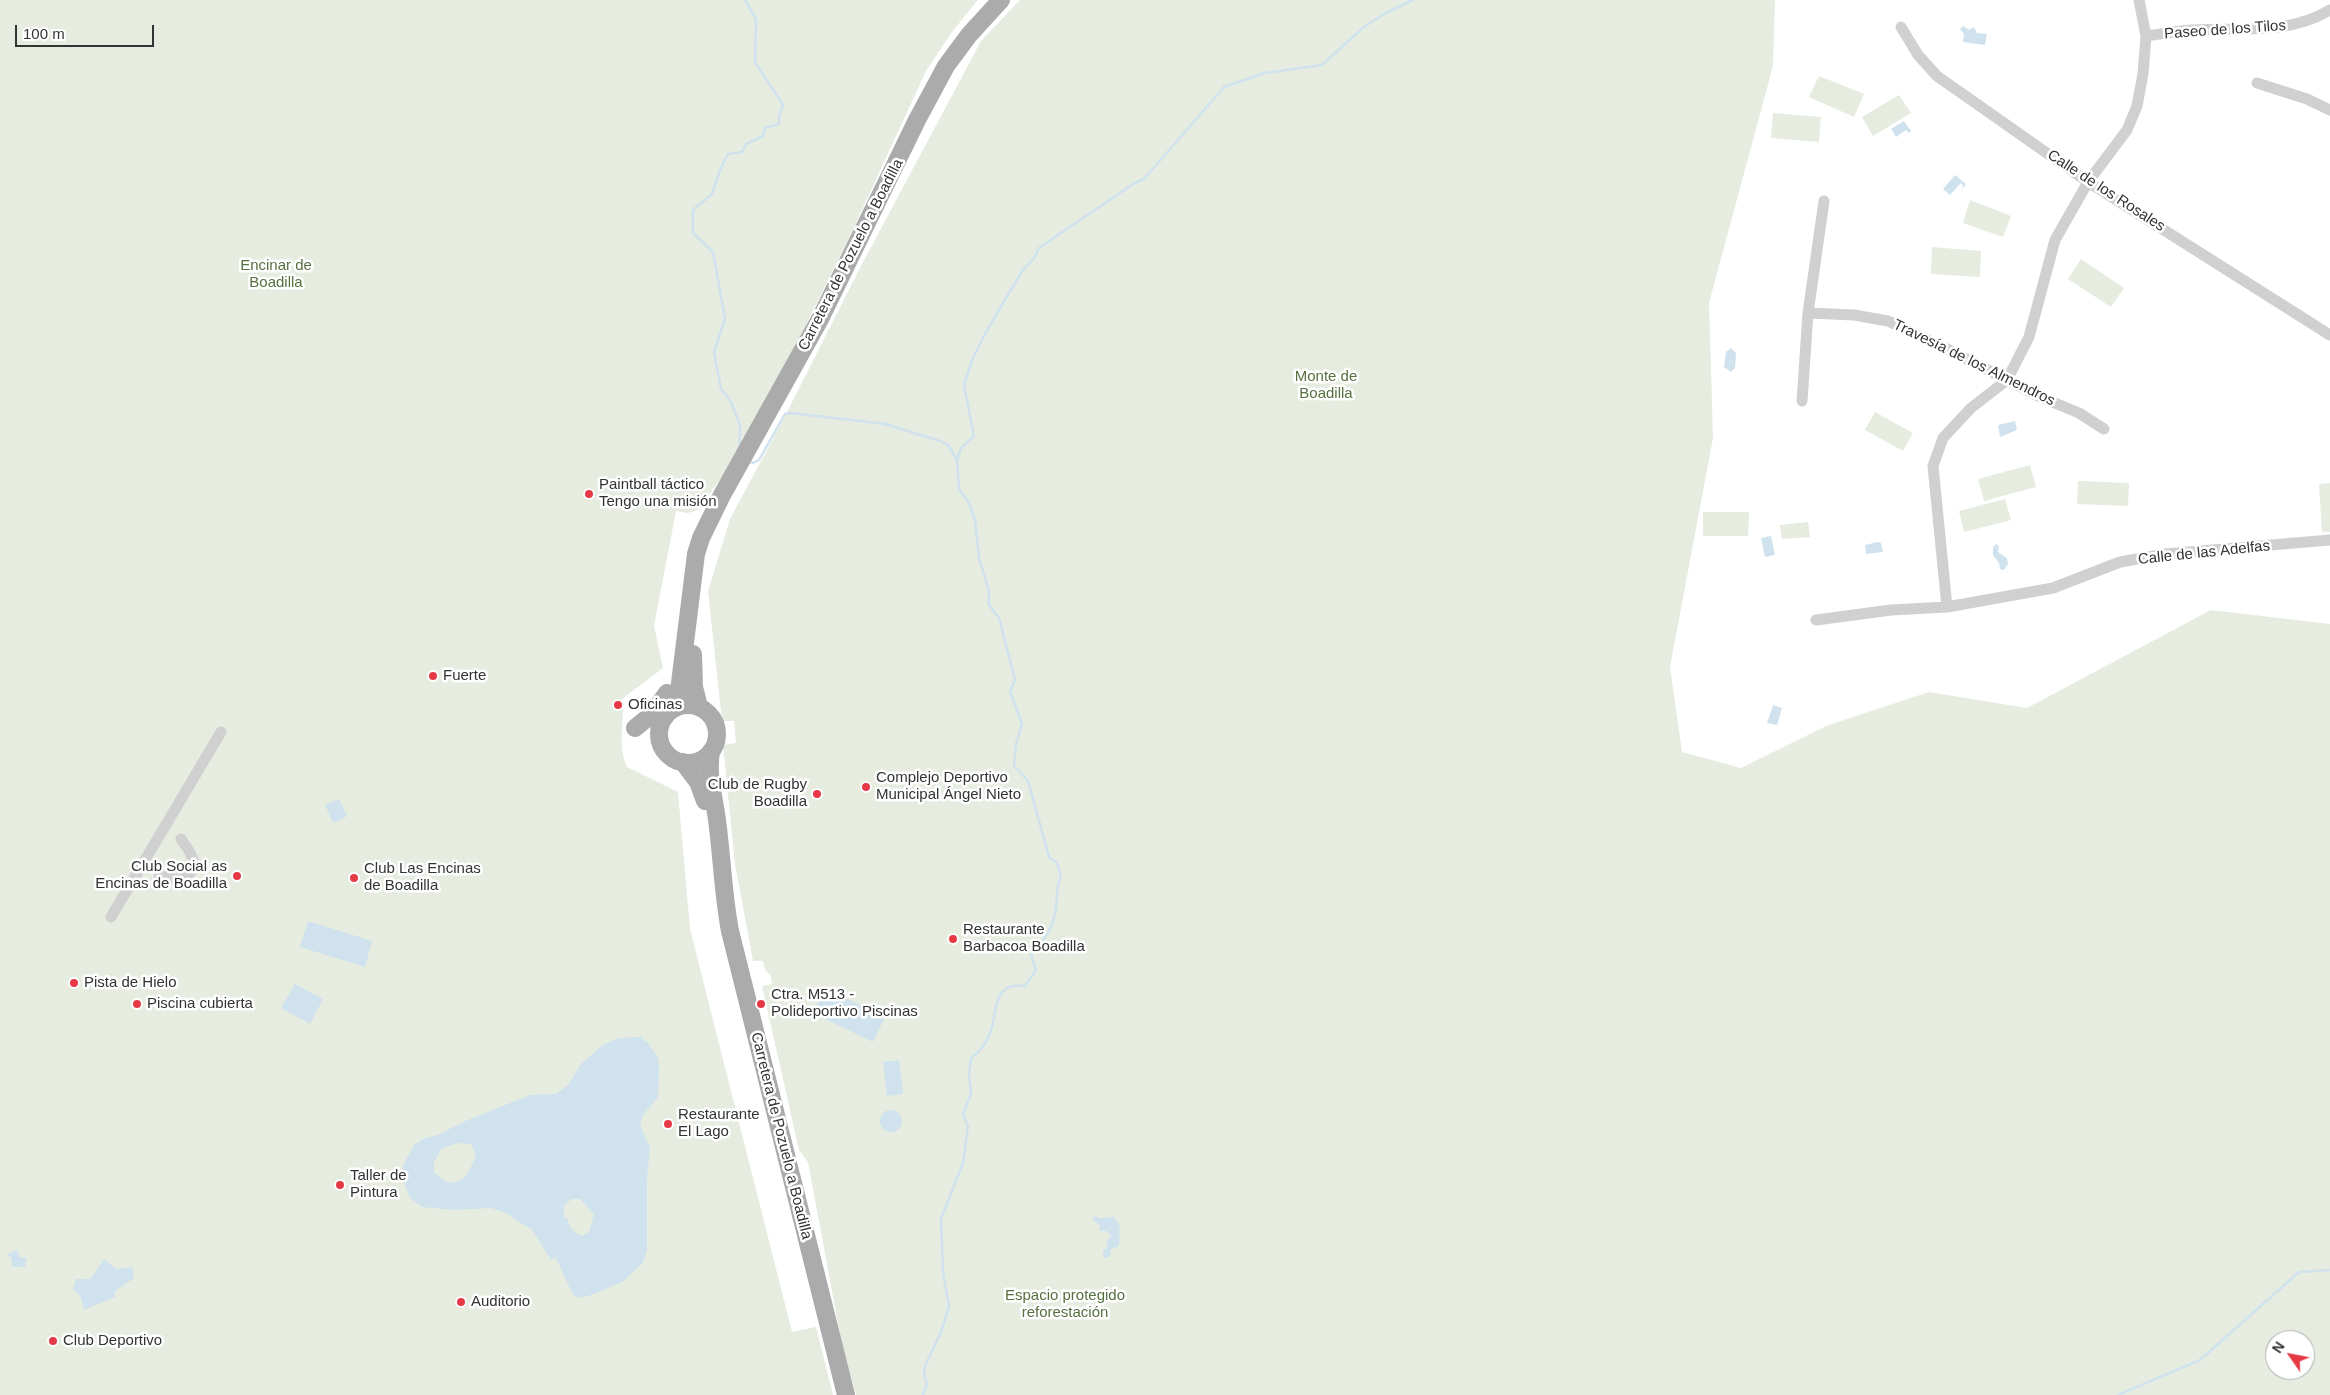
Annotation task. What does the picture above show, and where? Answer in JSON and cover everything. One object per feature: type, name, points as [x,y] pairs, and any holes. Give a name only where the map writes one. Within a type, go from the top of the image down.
[{"type":"main road","name":"Carretera de Pozuelo a Boadilla","points":[[665,717],[679,690],[696,554],[701,538],[820,319],[917,120],[946,66],[969,35],[1002,0]]},
{"type":"main road","name":"Carretera de Pozuelo a Boadilla","points":[[699,707],[694,680],[694,638],[698,576],[711,518]]},
{"type":"main road","points":[[635,728],[656,710],[667,692],[684,603],[696,554]]},
{"type":"main road","points":[[692,705],[699,707],[706,712],[715,725],[716,743],[711,751],[698,761],[683,762],[668,755],[660,743],[660,728],[665,717],[677,707],[692,705]]},
{"type":"main road","name":"Carretera de Pozuelo a Boadilla","points":[[711,751],[709,779],[717,820],[730,930],[846,1395]]},
{"type":"main road","name":"Carretera de Pozuelo a Boadilla","points":[[683,762],[698,782],[709,812],[722,875]]},
{"type":"street","points":[[1947,607],[1932,466],[1943,438],[1972,408],[2007,380],[2029,337],[2055,240],[2088,182],[2127,130],[2136,110],[2143,74],[2146,36],[2139,0]]},
{"type":"street","name":"Paseo de los Tilos","points":[[2146,36],[2192,30],[2242,30],[2287,27],[2330,10]]},
{"type":"street","name":"Calle de los Rosales","points":[[1901,27],[1918,55],[1937,76],[2088,182],[2330,335]]},
{"type":"street","points":[[2257,82],[2307,99],[2330,110]]},
{"type":"street","points":[[1802,401],[1808,313],[1824,201]]},
{"type":"street","name":"Travesía de los Almendros","points":[[1808,313],[1854,315],[1888,321],[2038,396],[2078,413],[2104,429]]},
{"type":"street","name":"Calle de las Adelfas","points":[[1816,620],[1891,610],[1947,607],[2053,588],[2120,562],[2330,540]]},
{"type":"street","points":[[111,917],[221,732]]},
{"type":"street","points":[[159,875],[184,879],[194,868],[195,860],[181,839]]},
{"type":"green space","name":"Encinar de Boadilla","points":[[0,0],[978,0],[952,32],[926,71],[849,238],[776,385],[729,467],[698,510],[688,513],[676,511],[654,626],[663,668],[622,699],[622,751],[627,767],[678,792],[690,929],[792,1332],[816,1327],[833,1395],[0,1395]]},
{"type":"green space","name":"Monte de Boadilla","points":[[1020,0],[1775,0],[1773,66],[1709,303],[1713,438],[1670,667],[1682,752],[1741,768],[1826,726],[1929,692],[2027,708],[2211,610],[2330,624],[2330,1395],[856,1395],[842,1345],[808,1162],[799,1150],[762,986],[772,984],[771,976],[765,970],[763,961],[753,961],[735,864],[723,745],[736,743],[734,721],[722,721],[708,591],[730,519],[862,264],[981,41]]},
{"type":"green space","points":[[1819,76],[1864,94],[1854,117],[1809,97]]},
{"type":"green space","points":[[1899,95],[1911,113],[1873,136],[1862,117]]},
{"type":"green space","points":[[1773,113],[1821,117],[1819,142],[1771,138]]},
{"type":"green space","points":[[1970,200],[2011,216],[2003,237],[1963,223]]},
{"type":"green space","points":[[1932,247],[1981,251],[1980,277],[1931,274]]},
{"type":"green space","points":[[2081,259],[2124,288],[2111,307],[2068,279]]},
{"type":"green space","points":[[1875,412],[1913,433],[1903,451],[1865,430]]},
{"type":"green space","points":[[2030,465],[2036,487],[1984,501],[1978,479]]},
{"type":"green space","points":[[2078,481],[2129,483],[2128,506],[2077,504]]},
{"type":"green space","points":[[2330,483],[2330,532],[2322,532],[2319,484]]},
{"type":"green space","points":[[2005,499],[2011,520],[1964,532],[1959,511]]},
{"type":"green space","points":[[1703,512],[1749,512],[1748,536],[1703,536]]},
{"type":"green space","points":[[1808,522],[1810,537],[1782,539],[1780,525]]},
{"type":"water","points":[[1963,26],[1969,30],[1974,27],[1977,33],[1987,34],[1985,45],[1963,42],[1964,34],[1960,29]]},
{"type":"water","points":[[1904,121],[1911,131],[1909,133],[1906,130],[1896,137],[1891,129]]},
{"type":"water","points":[[1955,175],[1966,184],[1962,189],[1963,185],[1961,183],[1950,195],[1943,189]]},
{"type":"water","points":[[1731,348],[1736,353],[1735,368],[1731,372],[1724,367],[1726,352]]},
{"type":"water","points":[[2015,421],[2017,430],[2000,437],[1998,425]]},
{"type":"water","points":[[1771,536],[1775,555],[1765,557],[1761,538]]},
{"type":"water","points":[[1881,543],[1883,552],[1866,554],[1865,545]]},
{"type":"water","points":[[1996,544],[1999,546],[1998,552],[2007,558],[2008,564],[2004,570],[2000,569],[1999,563],[1993,555],[1993,547]]},
{"type":"water","points":[[1773,705],[1782,708],[1777,725],[1767,723]]},
{"type":"water","points":[[339,799],[347,816],[333,823],[325,805]]},
{"type":"water","points":[[308,921],[372,941],[365,967],[300,947]]},
{"type":"water","points":[[295,984],[323,999],[310,1024],[281,1008]]},
{"type":"water","points":[[825,988],[885,1017],[873,1042],[813,1013]]},
{"type":"water","points":[[643,1037],[642,1039],[647,1042],[658,1058],[659,1065],[658,1097],[643,1115],[640,1125],[650,1148],[647,1178],[647,1250],[642,1264],[622,1282],[581,1298],[573,1295],[556,1258],[551,1260],[532,1230],[504,1212],[491,1208],[454,1210],[422,1207],[410,1198],[401,1175],[403,1165],[415,1144],[425,1138],[438,1135],[463,1122],[530,1095],[556,1094],[568,1085],[581,1064],[603,1045],[619,1038]],"holes":[[[458,1143],[471,1144],[476,1155],[467,1174],[460,1180],[449,1183],[434,1173],[434,1162],[442,1148]],[[572,1199],[580,1199],[594,1214],[589,1232],[582,1236],[576,1233],[569,1225],[568,1219],[564,1218],[564,1205]]]},
{"type":"water","points":[[899,1060],[903,1094],[887,1096],[883,1062]]},
{"type":"water","points":[[891,1110],[899,1113],[902,1121],[899,1129],[891,1132],[883,1129],[880,1121],[883,1113]]},
{"type":"water","points":[[1094,1216],[1099,1218],[1114,1217],[1120,1227],[1119,1246],[1110,1250],[1111,1254],[1108,1258],[1103,1257],[1103,1251],[1108,1246],[1106,1242],[1111,1236],[1107,1231],[1099,1231],[1100,1225],[1093,1220]]},
{"type":"water","points":[[18,1250],[19,1257],[27,1258],[25,1267],[12,1267],[12,1259],[8,1255],[10,1252]]},
{"type":"water","points":[[104,1259],[116,1269],[132,1267],[134,1278],[115,1291],[115,1297],[84,1310],[80,1295],[73,1289],[76,1279],[91,1279]]},
{"type":"waterway","points":[[739,449],[740,425],[731,402],[721,389],[714,352],[725,319],[713,252],[693,233],[693,210],[712,194],[728,154],[742,152],[746,144],[763,136],[765,128],[779,124],[779,116],[783,105],[755,62],[756,19],[745,0]]},
{"type":"waterway","points":[[923,1395],[927,1384],[924,1374],[925,1366],[941,1332],[949,1307],[943,1272],[941,1219],[963,1163],[968,1126],[963,1114],[971,1094],[969,1074],[971,1058],[985,1044],[1001,993],[1006,988],[1025,986],[1036,970],[1031,955],[1044,939],[1053,922],[1061,877],[1057,863],[1049,857],[1028,781],[1014,766],[1016,744],[1022,724],[1010,691],[1015,680],[999,618],[989,605],[989,591],[979,558],[975,520],[969,503],[959,489],[957,460],[961,448],[974,436],[964,385],[972,360],[1022,271],[1034,258],[1039,248],[1133,184],[1144,179],[1224,87],[1265,73],[1322,65],[1364,27],[1384,14],[1413,0]]},
{"type":"waterway","points":[[750,462],[753,463],[759,460],[785,414],[791,413],[885,424],[940,441],[948,445],[957,460]]},
{"type":"waterway","points":[[2118,1395],[2200,1360],[2299,1272],[2330,1270]]},
{"type":"place","name":"Paintball táctico Tengo una misión","points":[[589,494]]},
{"type":"place","name":"Fuerte","points":[[433,676]]},
{"type":"place","name":"Oficinas","points":[[618,705]]},
{"type":"place","name":"Complejo Deportivo Municipal Ángel Nieto","points":[[866,787]]},
{"type":"place","name":"Club de Rugby Boadilla","points":[[817,794]]},
{"type":"place","name":"Club Social as Encinas de Boadilla","points":[[237,876]]},
{"type":"place","name":"Club Las Encinas de Boadilla","points":[[354,878]]},
{"type":"place","name":"Restaurante Barbacoa Boadilla","points":[[953,939]]},
{"type":"place","name":"Pista de Hielo","points":[[74,983]]},
{"type":"place","name":"Piscina cubierta","points":[[137,1004]]},
{"type":"place","name":"Ctra. M513 - Polideportivo Piscinas","points":[[761,1004]]},
{"type":"place","name":"Restaurante El Lago","points":[[668,1124]]},
{"type":"place","name":"Taller de Pintura","points":[[340,1185]]},
{"type":"place","name":"Auditorio","points":[[461,1302]]},
{"type":"place","name":"Club Deportivo","points":[[53,1341]]},
{"type":"park label","name":"Espacio protegido reforestación","points":[[1065,1304]]}]
